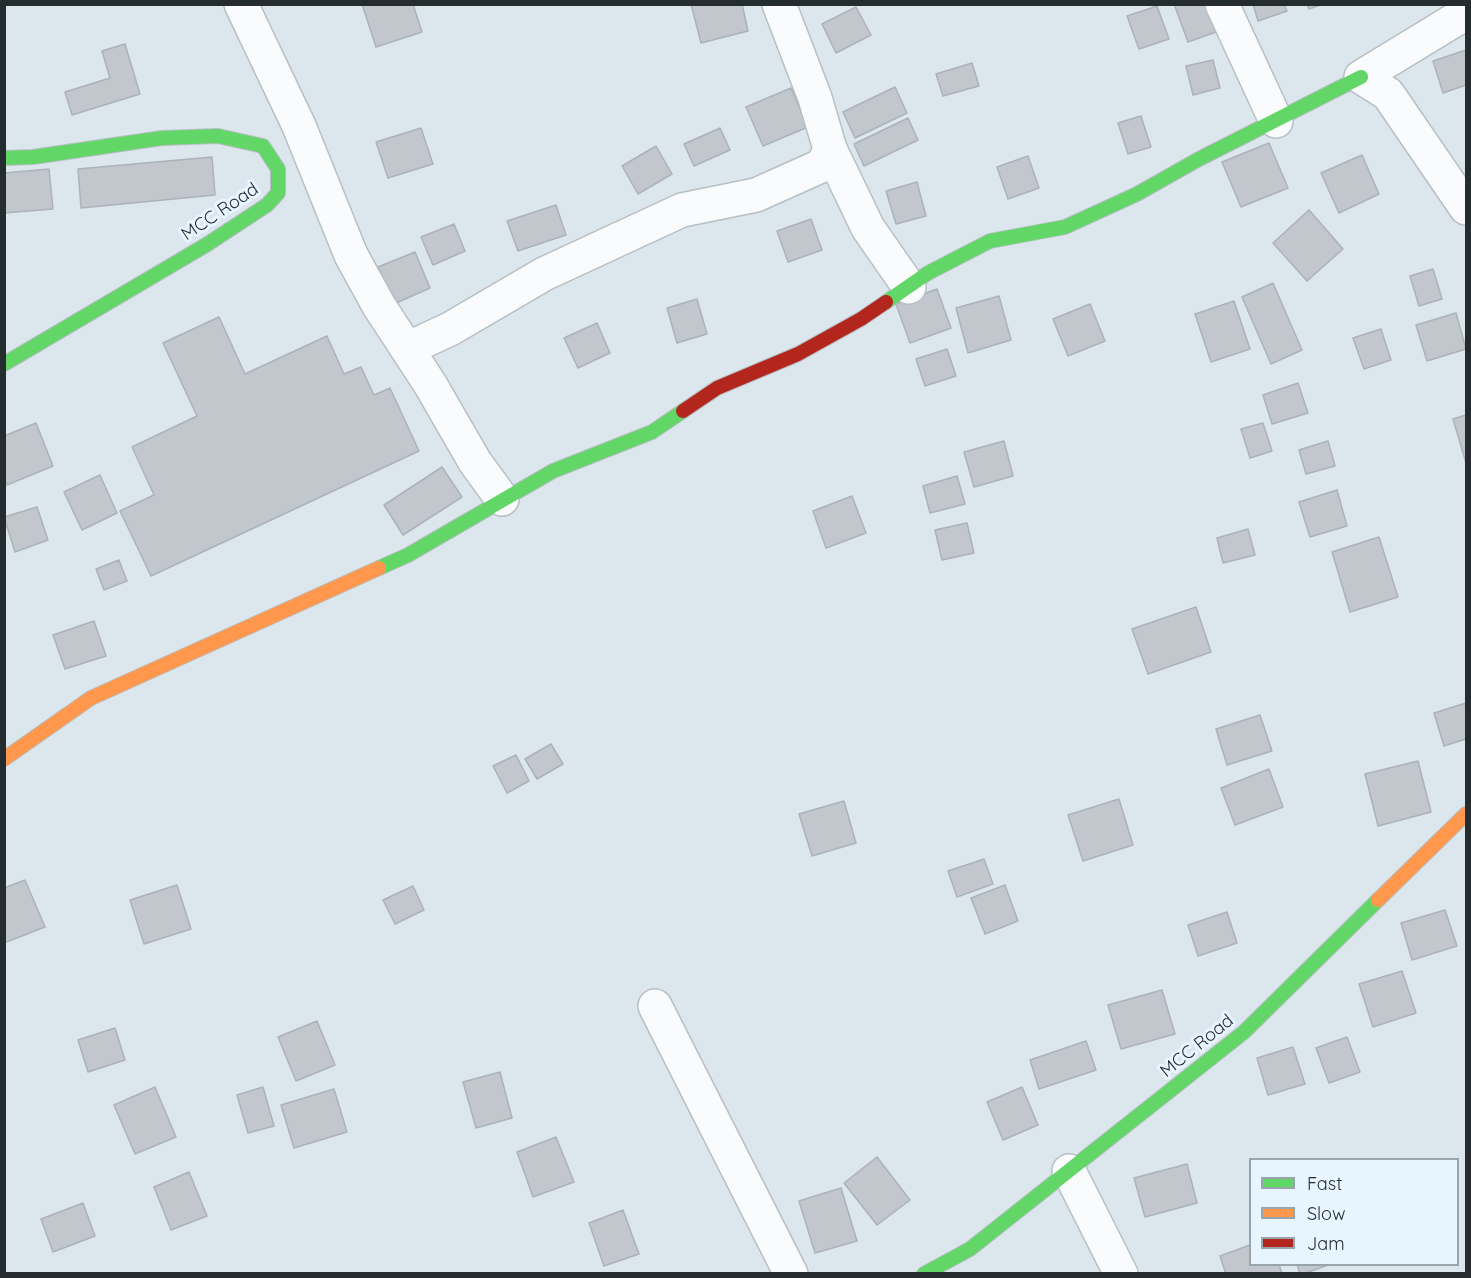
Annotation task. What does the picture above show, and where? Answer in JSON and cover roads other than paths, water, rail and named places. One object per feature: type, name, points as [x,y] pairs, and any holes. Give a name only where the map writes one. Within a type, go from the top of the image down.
[{"type":"street","points":[[241,4],[299,126],[351,255],[379,306],[430,384],[475,462],[502,499]]},
{"type":"street","points":[[779,4],[815,98],[830,149],[868,228],[909,287]]},
{"type":"street","points":[[1222,4],[1276,120]]},
{"type":"street","points":[[4,759],[91,698],[408,555],[553,471],[652,432],[717,388],[798,354],[861,319],[928,273],[990,241],[1065,226],[1137,195],[1199,159],[1361,77],[1467,13]]},
{"type":"street","points":[[1361,77],[1388,94],[1467,208]]},
{"type":"street","name":"MCC Road","points":[[4,159],[33,157],[162,138],[218,136],[263,146],[278,168],[278,193],[267,205],[206,245],[4,364]]},
{"type":"street","points":[[407,349],[450,329],[544,274],[682,210],[756,195],[806,174],[824,165],[830,149]]},
{"type":"street","name":"MCC Road","points":[[924,1274],[970,1249],[1244,1032],[1467,814]]},
{"type":"street","points":[[655,1006],[791,1274]]},
{"type":"street","points":[[1069,1171],[1121,1274]]}]
